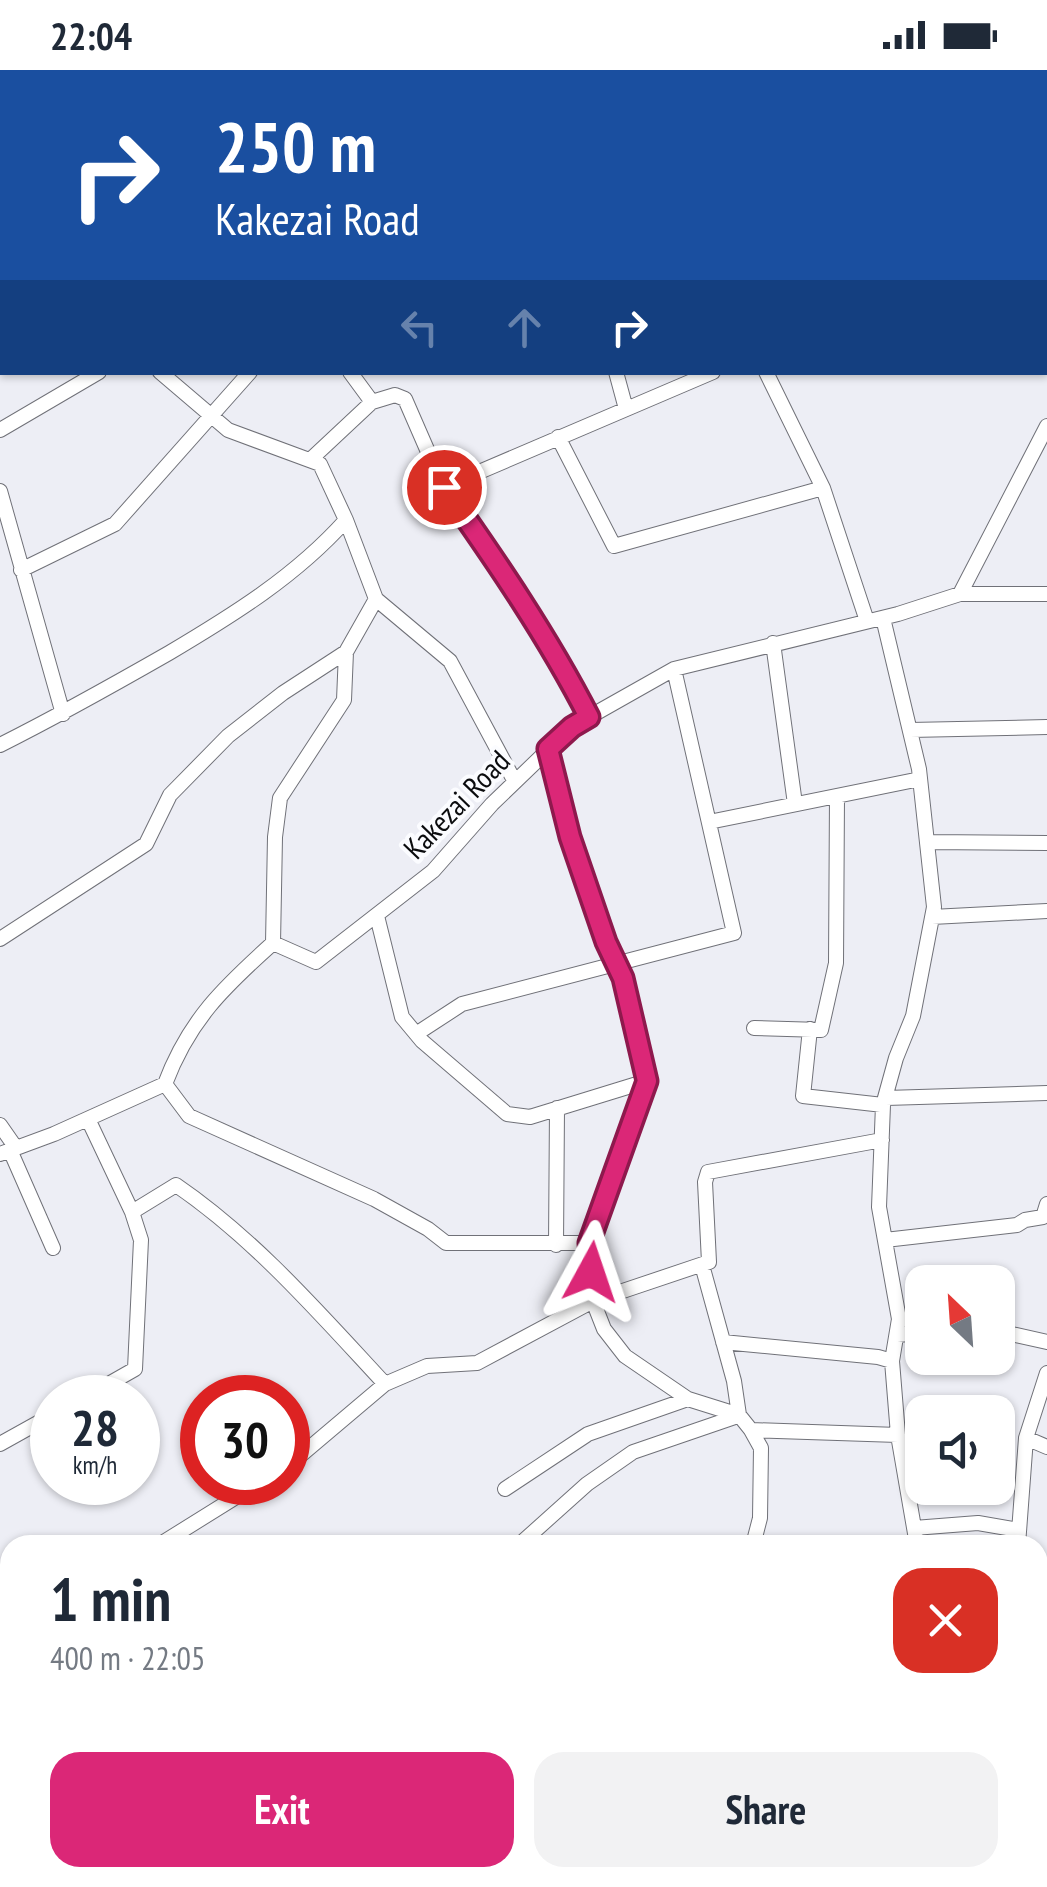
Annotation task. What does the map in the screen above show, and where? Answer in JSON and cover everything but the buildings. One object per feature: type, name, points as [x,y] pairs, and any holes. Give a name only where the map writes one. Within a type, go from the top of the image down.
[{"type":"street","points":[[0,430],[94,375]]},
{"type":"street","points":[[163,375],[228,430],[320,464],[376,599],[450,660],[515,782]]},
{"type":"street","points":[[21,570],[115,524],[247,375]]},
{"type":"street","points":[[352,375],[372,402]]},
{"type":"street","points":[[617,375],[626,409]]},
{"type":"street","points":[[444,487],[706,375]]},
{"type":"street","points":[[767,375],[823,488],[866,622]]},
{"type":"street","points":[[310,460],[372,402],[395,395],[405,399],[444,487],[523,604],[589,717]]},
{"type":"street","points":[[960,594],[1047,426]]},
{"type":"street","points":[[558,437],[614,546],[823,488]]},
{"type":"street","points":[[0,491],[62,714]]},
{"type":"street","points":[[0,745],[62,714],[259,597],[322,548],[346,520]]},
{"type":"street","name":"Kakezai Road","points":[[273,942],[316,962],[433,871],[572,727],[674,670],[883,618],[960,594],[1047,594]]},
{"type":"street","points":[[9,1150],[165,1084],[178,1049],[220,990],[273,942],[274,837],[280,798],[344,700],[346,652],[376,599]]},
{"type":"street","points":[[883,618],[920,779],[932,917],[914,1016],[896,1058],[884,1102],[879,1207],[899,1319],[892,1361],[898,1436],[915,1535]]},
{"type":"street","points":[[773,643],[795,804]]},
{"type":"street","points":[[0,939],[146,844],[170,796],[228,736],[283,693],[346,652]]},
{"type":"street","points":[[416,1034],[462,1004],[734,933],[674,670]]},
{"type":"street","points":[[910,730],[1047,728]]},
{"type":"street","points":[[548,749],[570,837],[623,978],[647,1081],[589,1243],[593,1301],[604,1329],[625,1356],[688,1399],[739,1416],[752,1430],[762,1448],[760,1518],[756,1535]]},
{"type":"street","points":[[709,822],[920,779]]},
{"type":"street","points":[[754,1028],[821,1030],[836,963],[837,796]]},
{"type":"street","points":[[927,842],[1047,843]]},
{"type":"street","points":[[932,917],[1047,911]]},
{"type":"street","points":[[377,916],[402,1016],[416,1034],[507,1114],[530,1117],[647,1081]]},
{"type":"street","points":[[810,1029],[803,1096],[884,1102],[1047,1092]]},
{"type":"street","points":[[165,1084],[189,1116],[374,1199],[428,1228],[446,1243],[589,1243]]},
{"type":"street","points":[[556,1245],[557,1108]]},
{"type":"street","points":[[88,1118],[141,1240],[135,1369],[124,1375]]},
{"type":"street","points":[[0,1125],[53,1248]]},
{"type":"street","points":[[310,1447],[385,1384],[427,1366],[476,1363],[593,1301],[709,1262],[704,1182],[708,1172],[882,1140]]},
{"type":"street","points":[[132,1212],[176,1184],[214,1211],[307,1300],[385,1384]]},
{"type":"street","points":[[885,1240],[1017,1225],[1043,1218],[1047,1204]]},
{"type":"street","points":[[702,1265],[734,1382],[739,1416]]},
{"type":"street","points":[[897,1335],[905,1334]]},
{"type":"street","points":[[1015,1335],[1047,1342]]},
{"type":"street","points":[[723,1342],[878,1356],[892,1361]]},
{"type":"street","points":[[1018,1535],[1026,1438],[1047,1372]]},
{"type":"street","points":[[505,1489],[588,1434],[688,1399]]},
{"type":"street","points":[[530,1535],[587,1484],[632,1452],[739,1416]]},
{"type":"street","points":[[2,1440],[30,1426]]},
{"type":"street","points":[[752,1430],[898,1436]]},
{"type":"street","points":[[1026,1438],[1047,1447]]},
{"type":"street","points":[[175,1535],[223,1505]]},
{"type":"street","points":[[914,1528],[978,1523],[1010,1535]]},
{"type":"route","points":[[444,487],[494,558],[589,717],[548,749],[570,837],[606,942],[623,978],[647,1081],[589,1243],[591,1272]]}]
